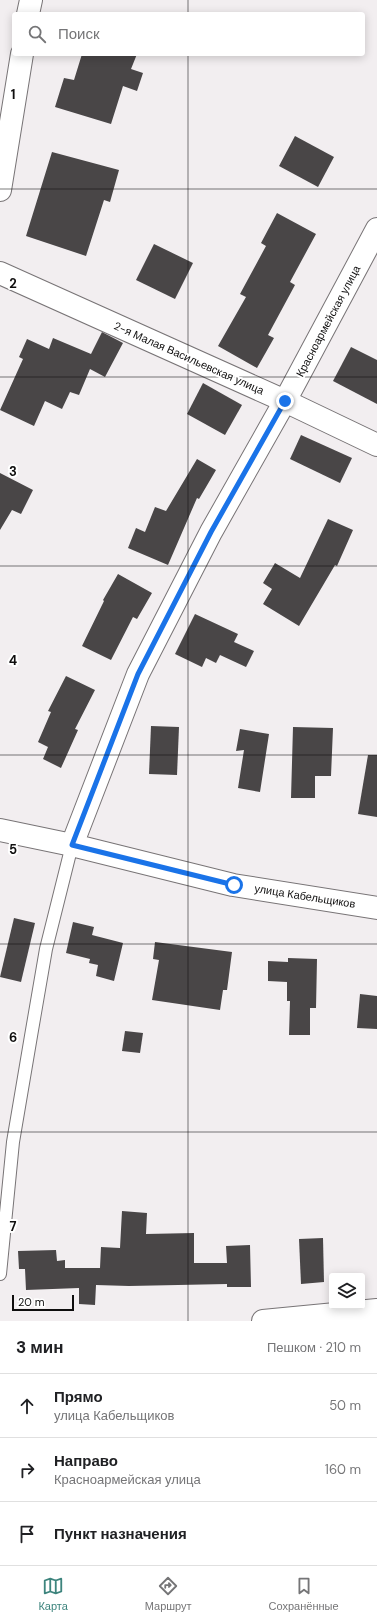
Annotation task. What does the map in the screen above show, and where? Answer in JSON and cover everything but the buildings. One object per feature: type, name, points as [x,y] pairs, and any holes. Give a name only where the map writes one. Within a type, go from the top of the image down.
[{"type":"street","points":[[28,12],[30,0]]},
{"type":"street","points":[[0,190],[22,56]]},
{"type":"street","name":"Красноармейская улица","points":[[72,845],[138,674],[211,532],[285,401],[377,228]]},
{"type":"street","name":"2-я Малая Васильевская улица","points":[[0,273],[285,401],[377,445]]},
{"type":"street","name":"улица Кабельщиков","points":[[0,830],[72,845],[234,885],[377,908]]},
{"type":"street","points":[[263,1321],[377,1310]]},
{"type":"lane","points":[[0,1274],[13,1142],[29,1044],[46,949],[72,845]]},
{"type":"route","points":[[234,885],[72,845],[138,674],[211,532],[285,401]]}]
